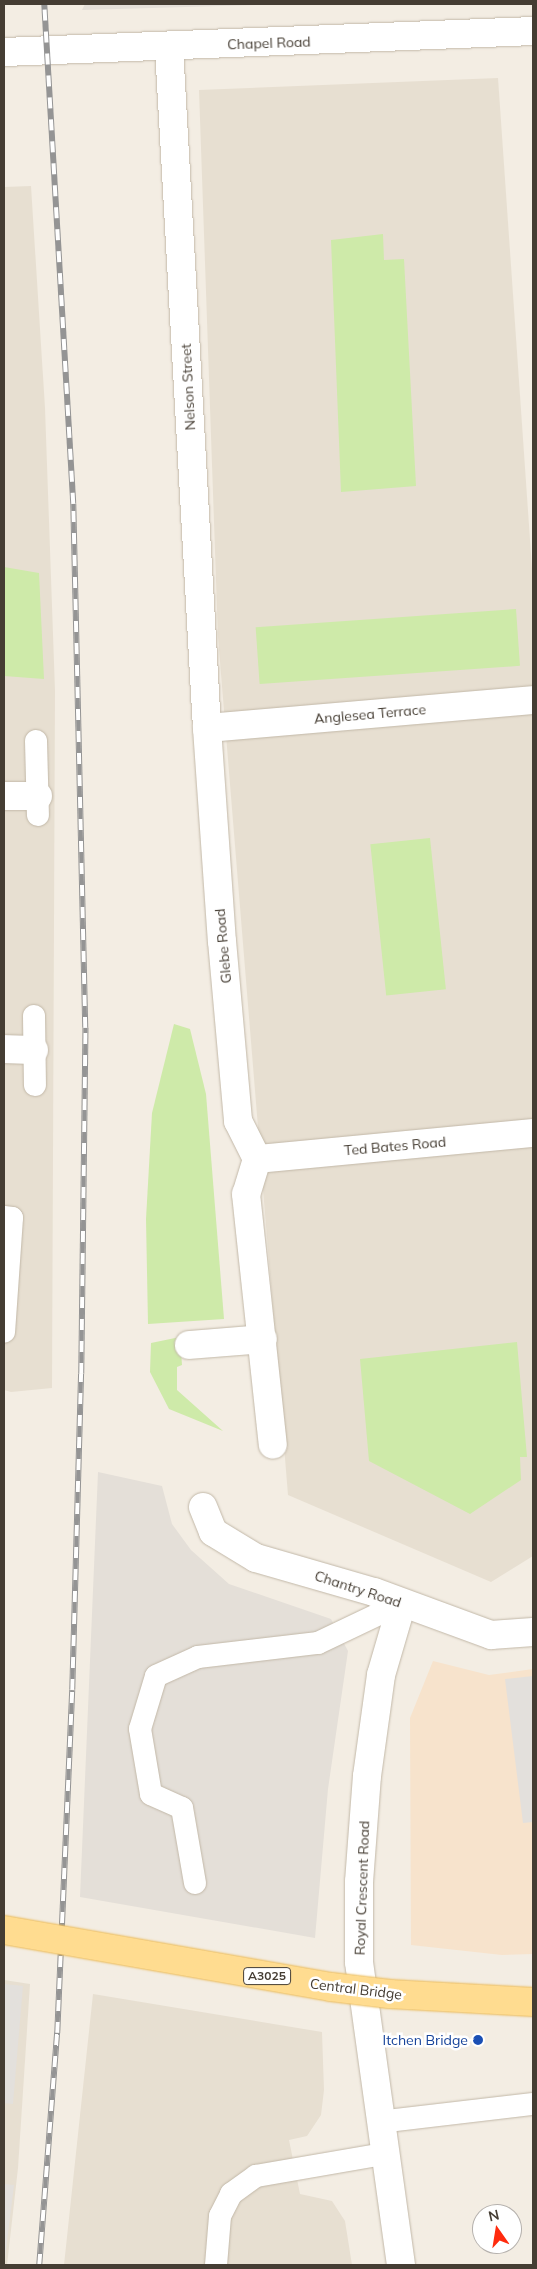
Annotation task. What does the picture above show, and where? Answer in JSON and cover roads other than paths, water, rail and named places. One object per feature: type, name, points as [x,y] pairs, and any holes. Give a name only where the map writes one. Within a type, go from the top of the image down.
[{"type":"main road","name":"Central Bridge","points":[[4,1930],[341,1988],[390,1994],[533,2002]]},
{"type":"street","name":"Chapel Road","points":[[4,52],[169,47],[533,31]]},
{"type":"street","name":"Nelson Street","points":[[169,47],[207,728]]},
{"type":"street","name":"Anglesea Terrace","points":[[207,728],[533,700]]},
{"type":"street","name":"Glebe Road","points":[[207,728],[238,1122],[256,1159]]},
{"type":"street","points":[[4,796],[38,806]]},
{"type":"street","points":[[4,1049],[34,1050]]},
{"type":"street","name":"Ted Bates Road","points":[[256,1159],[533,1133]]},
{"type":"street","points":[[256,1159],[246,1194],[263,1339],[272,1445]]},
{"type":"street","points":[[189,1345],[263,1339]]},
{"type":"street","name":"Chantry Road","points":[[203,1507],[213,1532],[256,1558],[402,1603],[492,1635],[533,1632]]},
{"type":"street","name":"Royal Crescent Road","points":[[401,2265],[379,2122],[359,1962],[359,1882],[367,1776],[381,1676],[402,1603]]},
{"type":"lane","points":[[36,741],[38,806]]},
{"type":"lane","points":[[34,1016],[35,1085]]},
{"type":"lane","points":[[4,1218],[12,1218],[4,1332]]},
{"type":"lane","points":[[195,1883],[182,1808],[151,1794],[140,1729],[156,1676],[198,1657],[318,1644],[402,1603]]},
{"type":"lane","points":[[379,2122],[533,2104]]},
{"type":"lane","points":[[216,2265],[220,2216],[231,2194],[256,2176],[384,2154]]},
{"type":"railway","points":[[39,2265],[57,2033],[72,1690],[81,1374],[85,1028],[73,504],[44,4]]},
{"type":"place","name":"Itchen Bridge","points":[[478,2040]]}]
